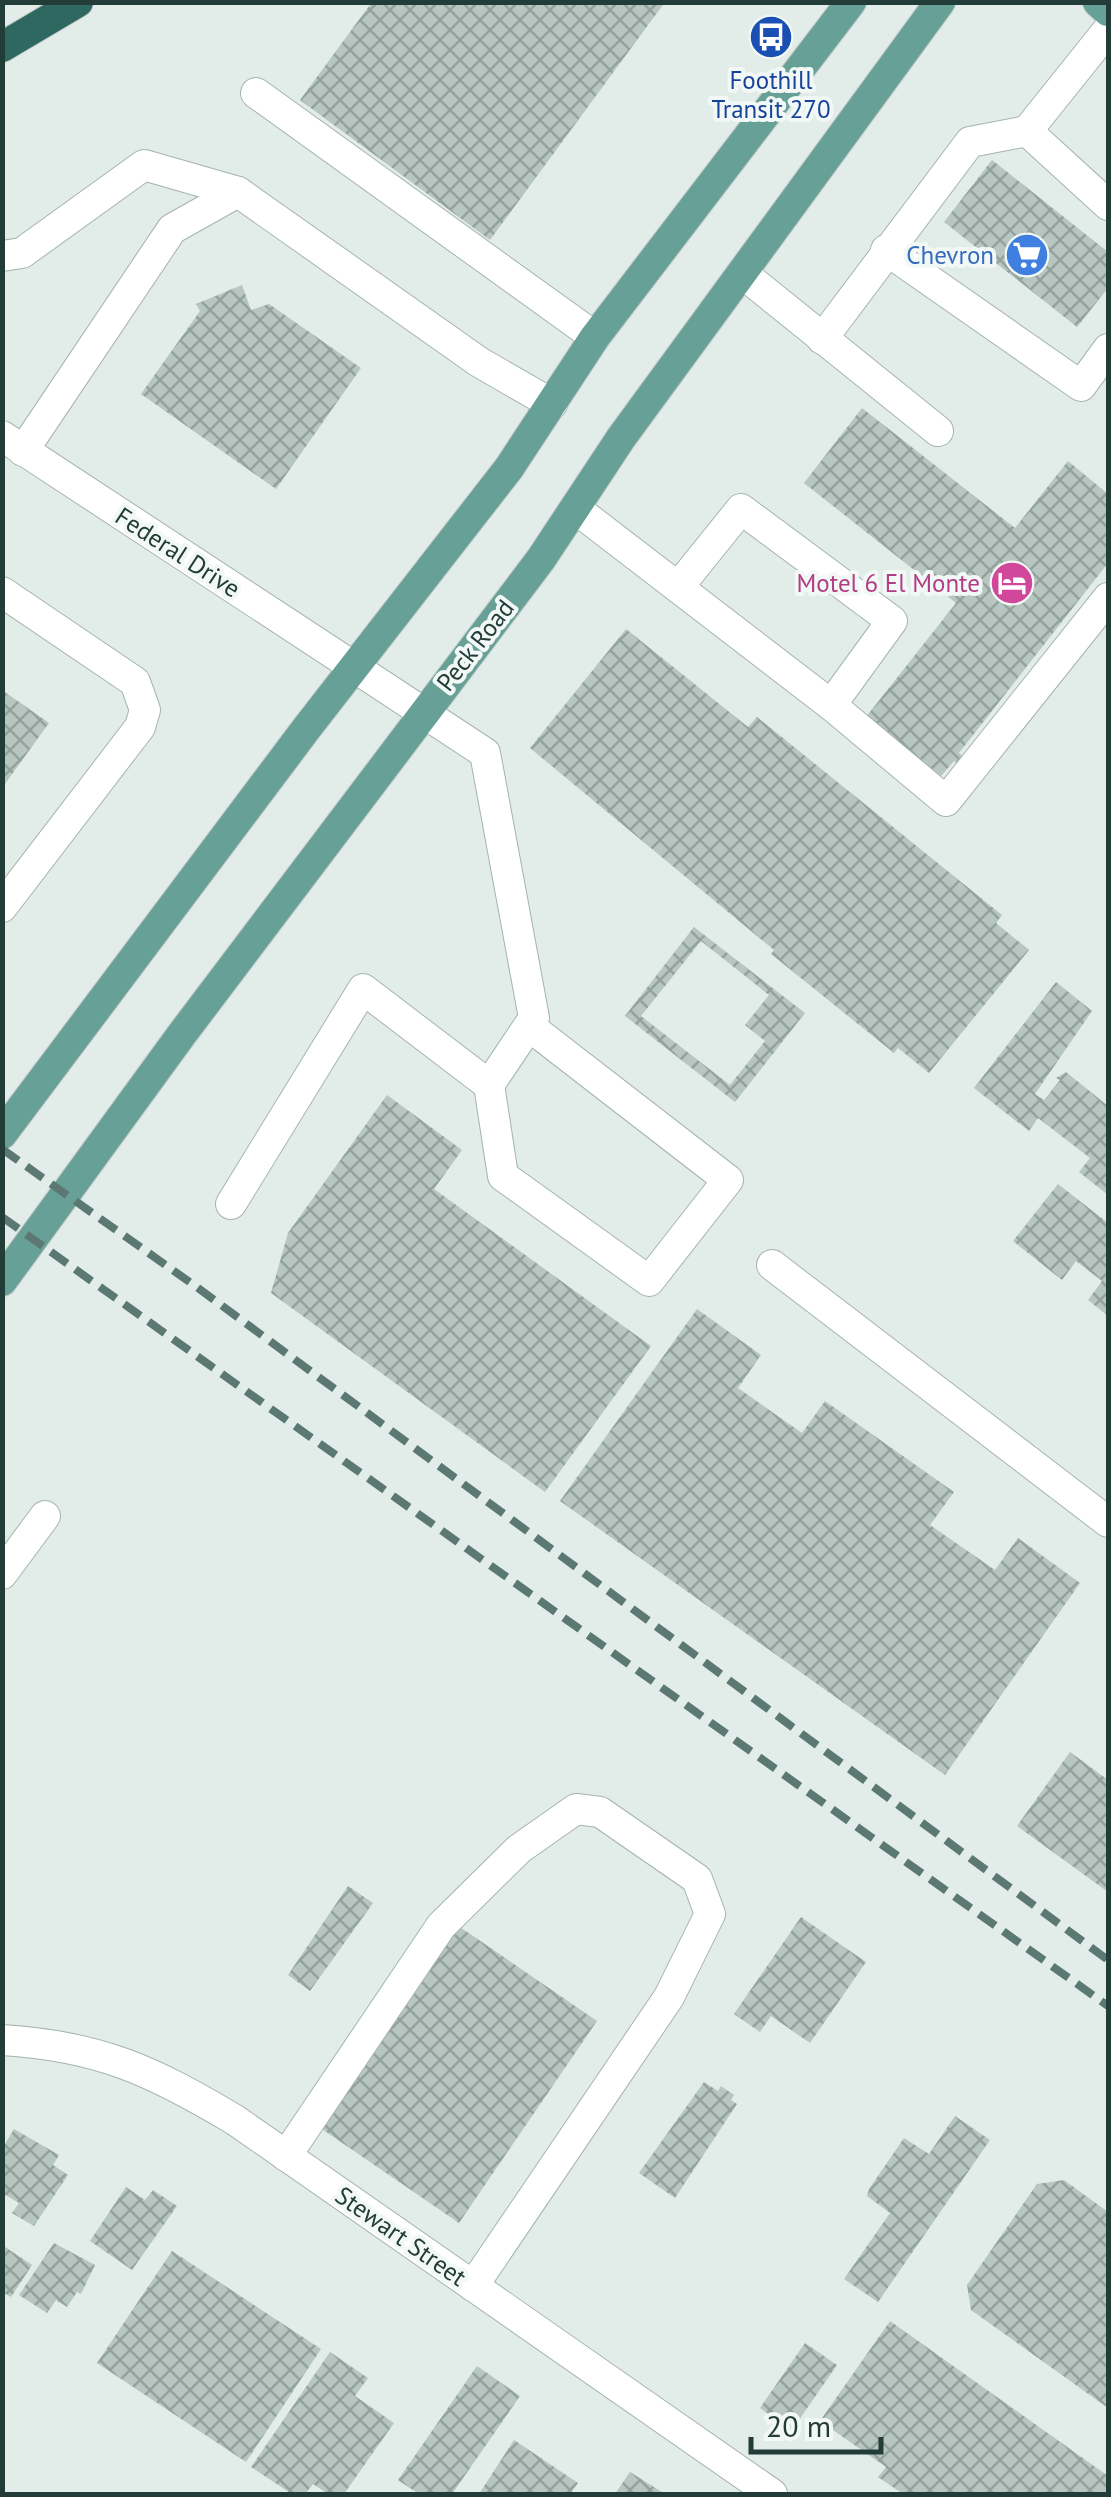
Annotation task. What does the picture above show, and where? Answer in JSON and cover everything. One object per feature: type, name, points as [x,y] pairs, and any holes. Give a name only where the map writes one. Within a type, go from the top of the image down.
[{"type":"highway","points":[[2,47],[78,2]]},
{"type":"main road","points":[[2,1134],[353,668],[510,468],[595,338],[851,2]]},
{"type":"main road","name":"Peck Road","points":[[2,1282],[576,509],[940,2]]},
{"type":"main road","points":[[1098,2],[1108,12]]},
{"type":"street","points":[[822,339],[970,142],[1027,132],[1108,30]]},
{"type":"street","points":[[256,93],[595,338]]},
{"type":"street","points":[[1027,132],[1108,204]]},
{"type":"street","points":[[2,256],[22,254],[144,165],[238,192],[479,362],[552,404]]},
{"type":"street","points":[[13,443],[172,228],[238,192]]},
{"type":"street","points":[[886,250],[1081,386],[1108,350]]},
{"type":"street","points":[[742,273],[938,431]]},
{"type":"street","name":"Federal Drive","points":[[13,443],[484,753],[534,1018],[529,1026]]},
{"type":"street","points":[[576,509],[680,586],[946,801],[1108,598]]},
{"type":"street","points":[[680,586],[741,509],[892,621],[831,706]]},
{"type":"street","points":[[2,592],[134,682],[145,710],[140,727],[2,907]]},
{"type":"street","points":[[231,1204],[362,989],[489,1085]]},
{"type":"street","points":[[529,1026],[728,1180],[649,1281],[503,1176],[489,1085],[529,1026]]},
{"type":"street","points":[[772,1265],[1108,1522]]},
{"type":"street","points":[[2,1574],[45,1516]]},
{"type":"street","points":[[286,2156],[441,1926],[520,1849],[576,1809],[600,1812],[697,1879],[710,1914],[670,1997],[473,2286]]},
{"type":"street","name":"Stewart Street","points":[[2,2040],[116,2056],[178,2086],[286,2156],[772,2494]]},
{"type":"building","points":[[372,2],[665,2],[490,240],[300,100]]},
{"type":"building","points":[[992,160],[1108,252],[1108,288],[1077,327],[944,222]]},
{"type":"building","points":[[242,285],[251,310],[269,304],[361,368],[276,489],[141,394],[200,311],[196,304]]},
{"type":"building","name":"Motel 6 El Monte","points":[[862,408],[1015,528],[1068,461],[1108,494],[1108,563],[959,753],[964,757],[958,765],[954,761],[941,776],[866,717],[956,603],[804,483]]},
{"type":"building","points":[[626,629],[748,727],[757,717],[1002,915],[996,923],[1029,950],[929,1073],[898,1048],[894,1053],[771,954],[774,950],[530,748]]},
{"type":"building","points":[[2,690],[49,723],[2,788]]},
{"type":"building","points":[[694,927],[805,1013],[735,1102],[625,1016]],"holes":[[[701,941],[769,995],[745,1025],[765,1041],[730,1085],[641,1016]]]},
{"type":"building","points":[[1056,982],[1092,1011],[1035,1094],[1044,1100],[1060,1080],[1056,1078],[1066,1072],[1108,1106],[1108,1195],[1079,1172],[1090,1158],[1038,1118],[1029,1131],[974,1088]]},
{"type":"building","points":[[387,1095],[462,1150],[434,1189],[651,1346],[545,1492],[271,1293],[288,1233]]},
{"type":"building","points":[[1058,1184],[1108,1223],[1108,1316],[1088,1300],[1102,1281],[1076,1261],[1062,1280],[1013,1241]]},
{"type":"building","points":[[697,1309],[761,1355],[738,1388],[802,1433],[825,1401],[954,1492],[930,1525],[995,1570],[1018,1538],[1080,1583],[945,1775],[560,1501]]},
{"type":"building","points":[[1070,1752],[1108,1780],[1108,1892],[1017,1826]]},
{"type":"building","points":[[348,1886],[373,1903],[310,1991],[288,1975]]},
{"type":"building","points":[[801,1917],[866,1962],[810,2043],[771,2016],[760,2032],[734,2014]]},
{"type":"building","points":[[457,1925],[597,2021],[459,2223],[319,2127]]},
{"type":"building","points":[[704,2082],[718,2091],[721,2086],[734,2095],[731,2100],[737,2104],[675,2198],[639,2173]]},
{"type":"building","points":[[955,2116],[990,2140],[878,2302],[844,2279],[890,2213],[867,2196],[869,2189],[904,2138],[929,2154]]},
{"type":"building","points":[[14,2129],[59,2155],[53,2165],[68,2175],[34,2226],[12,2213],[19,2203],[2,2193],[2,2149]]},
{"type":"building","points":[[1064,2180],[1108,2212],[1108,2408],[971,2310],[967,2285],[1037,2184]]},
{"type":"building","points":[[126,2187],[145,2200],[153,2190],[177,2206],[132,2270],[90,2241]]},
{"type":"building","points":[[54,2243],[95,2265],[81,2294],[77,2292],[67,2307],[56,2300],[47,2313],[19,2295]]},
{"type":"building","points":[[2,2245],[32,2265],[11,2297],[2,2292]]},
{"type":"building","points":[[172,2251],[321,2349],[246,2462],[97,2363]]},
{"type":"building","points":[[890,2321],[1108,2476],[1108,2494],[903,2494],[878,2477],[886,2467],[820,2421]]},
{"type":"building","points":[[805,2343],[837,2365],[792,2430],[760,2408]]},
{"type":"building","points":[[330,2352],[368,2378],[355,2396],[394,2423],[344,2494],[328,2494],[313,2484],[305,2494],[292,2494],[251,2467]]},
{"type":"building","points":[[477,2366],[520,2396],[452,2494],[419,2494],[398,2480]]},
{"type":"building","points":[[514,2440],[578,2483],[570,2494],[479,2494]]},
{"type":"building","points":[[630,2472],[665,2494],[615,2494]]},
{"type":"railway","points":[[2,1149],[198,1288],[1108,1960]]},
{"type":"railway","points":[[2,1217],[1108,2006]]},
{"type":"place","name":"Foothill Transit 270","points":[[771,37]]},
{"type":"place","name":"Chevron","points":[[1027,255]]},
{"type":"place","name":"Motel 6 El Monte","points":[[1012,583]]}]
